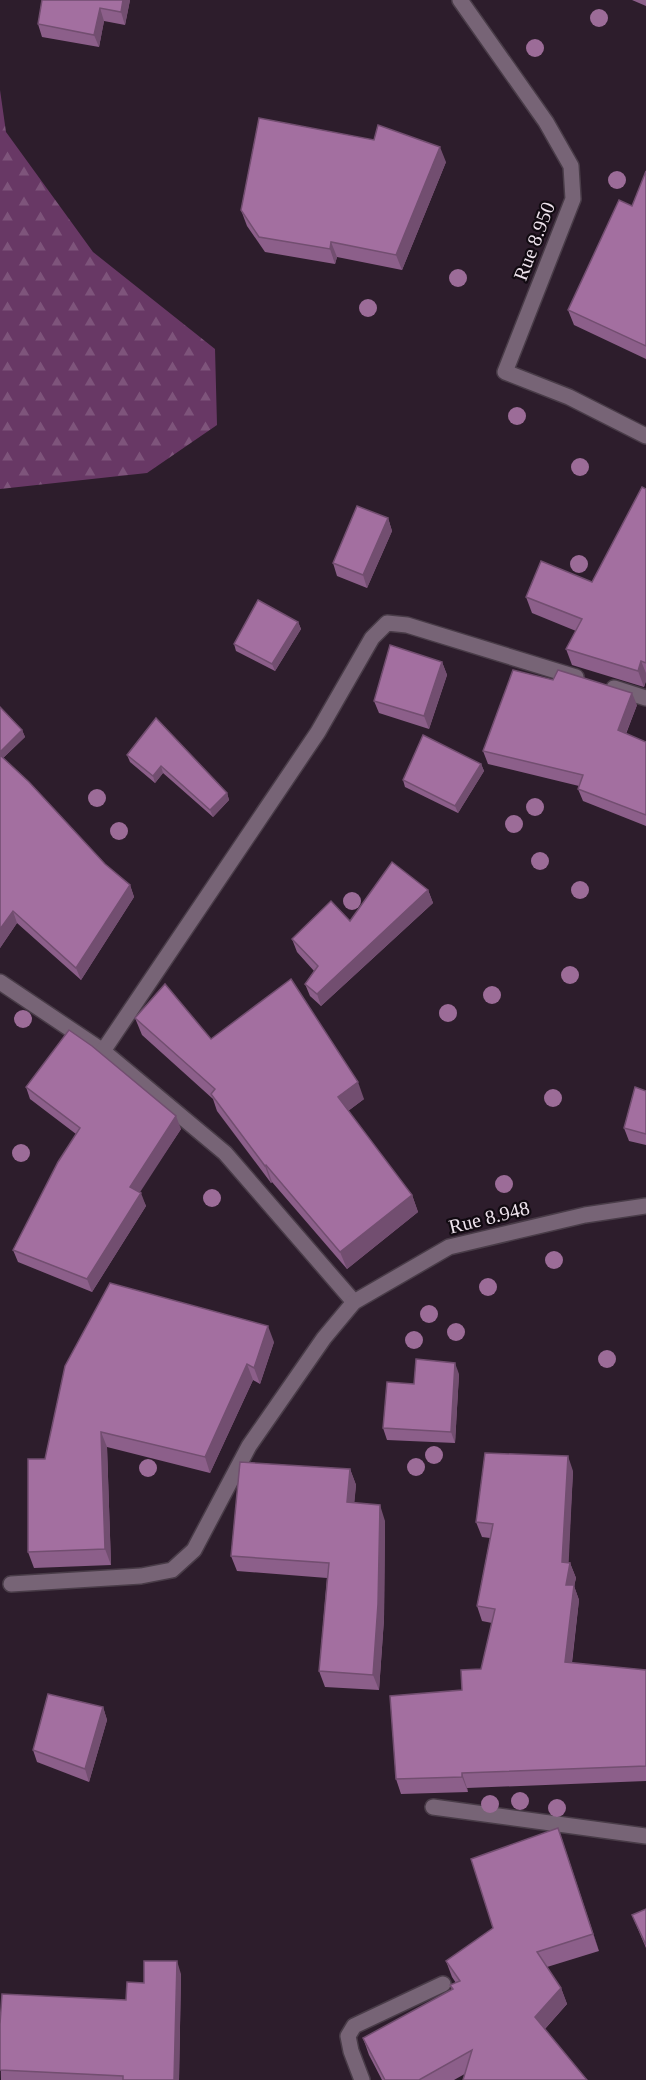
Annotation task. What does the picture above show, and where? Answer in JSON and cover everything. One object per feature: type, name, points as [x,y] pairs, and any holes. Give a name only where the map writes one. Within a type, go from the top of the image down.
[{"type":"street","name":"Rue 8.950","points":[[460,0],[546,122],[571,166],[573,199],[505,372],[569,397],[646,435]]},
{"type":"street","points":[[103,1051],[318,732],[372,638],[387,623],[407,625],[646,698]]},
{"type":"street","points":[[0,982],[103,1051],[225,1153],[354,1302],[324,1338],[249,1446],[194,1550],[172,1570],[141,1576],[11,1584]]},
{"type":"street","name":"Rue 8.948","points":[[354,1302],[449,1247],[585,1215],[646,1206]]},
{"type":"street","points":[[433,1807],[646,1836]]},
{"type":"street","points":[[362,2080],[348,2036],[354,2026],[443,1984]]},
{"type":"green space","points":[[0,90],[6,132],[93,252],[215,349],[217,425],[147,473],[0,489]]},
{"type":"building","points":[[42,0],[123,0],[121,12],[100,8],[94,35],[38,24]]},
{"type":"building","points":[[259,118],[374,140],[378,125],[440,147],[396,255],[331,242],[330,249],[259,237],[241,210]]},
{"type":"building","points":[[646,171],[646,346],[568,310],[619,200],[632,206]]},
{"type":"building","points":[[642,487],[646,489],[646,663],[641,661],[638,671],[566,649],[582,619],[526,597],[541,561],[592,582]]},
{"type":"building","points":[[357,506],[388,518],[363,575],[333,563]]},
{"type":"building","points":[[258,600],[298,622],[272,664],[234,644]]},
{"type":"building","points":[[390,645],[442,662],[424,716],[374,701]]},
{"type":"building","points":[[513,670],[553,680],[558,670],[632,693],[618,730],[646,742],[646,815],[578,789],[583,775],[483,751]]},
{"type":"building","points":[[0,707],[22,730],[0,752]]},
{"type":"building","points":[[156,718],[227,793],[210,810],[161,766],[153,776],[127,755]]},
{"type":"building","points":[[423,735],[481,764],[455,806],[403,780]]},
{"type":"building","points":[[0,755],[29,782],[105,864],[130,885],[76,968],[13,911],[0,929]]},
{"type":"building","points":[[392,862],[428,890],[317,994],[305,984],[318,966],[292,939],[331,901],[350,921]]},
{"type":"building","points":[[291,979],[358,1082],[338,1097],[412,1195],[340,1252],[265,1166],[211,1094],[215,1089],[135,1018],[165,984],[211,1039]]},
{"type":"building","points":[[69,1030],[92,1046],[176,1116],[130,1187],[141,1193],[87,1279],[13,1250],[58,1162],[80,1128],[26,1087]]},
{"type":"building","points":[[635,1087],[646,1091],[646,1134],[624,1128]]},
{"type":"building","points":[[110,1283],[268,1326],[254,1368],[247,1364],[205,1457],[101,1432],[105,1549],[28,1552],[28,1459],[45,1459],[65,1366]]},
{"type":"building","points":[[416,1359],[455,1363],[451,1432],[383,1428],[387,1382],[414,1384]]},
{"type":"building","points":[[485,1453],[568,1456],[562,1562],[570,1563],[566,1585],[574,1585],[565,1662],[646,1670],[646,1766],[462,1773],[462,1777],[396,1779],[390,1696],[462,1690],[461,1670],[481,1669],[495,1609],[477,1606],[493,1524],[476,1522]]},
{"type":"building","points":[[240,1462],[350,1469],[347,1502],[380,1505],[378,1604],[373,1675],[319,1671],[329,1563],[231,1556]]},
{"type":"building","points":[[48,1694],[103,1707],[85,1769],[33,1750]]},
{"type":"building","points":[[558,1828],[593,1934],[537,1952],[561,1988],[535,2017],[587,2080],[463,2080],[472,2050],[419,2080],[385,2080],[363,2038],[453,1989],[450,1985],[460,1981],[446,1961],[493,1928],[471,1859]]},
{"type":"building","points":[[646,1909],[646,1945],[632,1915]]},
{"type":"building","points":[[144,1961],[177,1961],[174,2080],[123,2080],[123,2076],[0,2070],[2,1994],[126,2000],[127,1982],[144,1983]]}]
